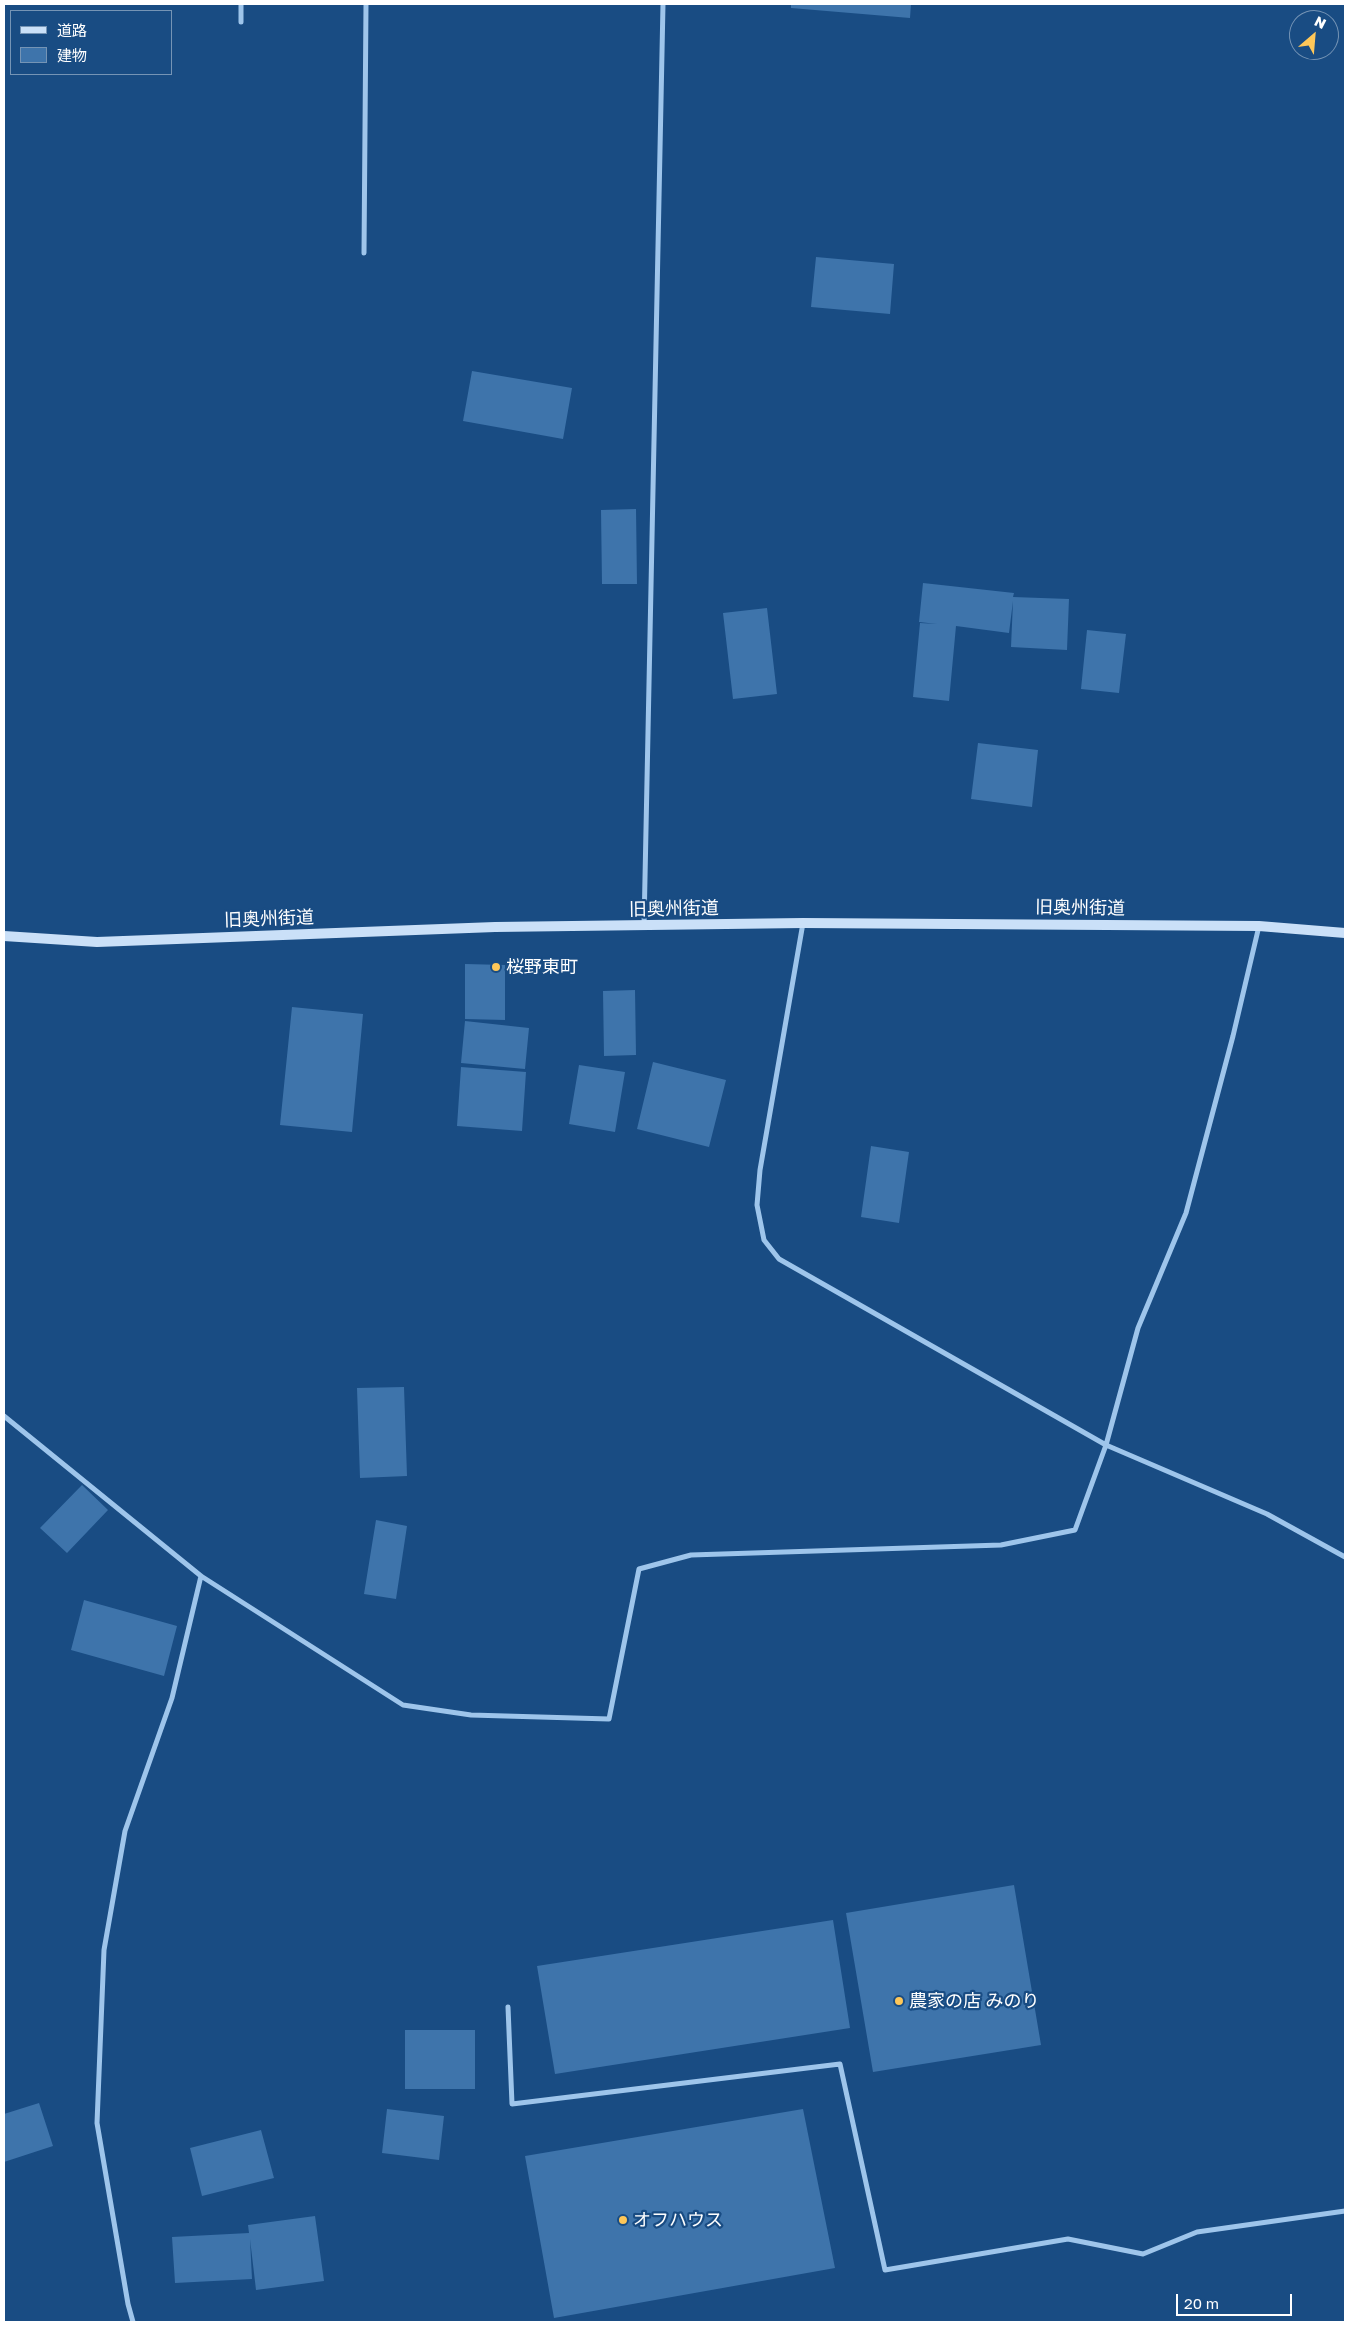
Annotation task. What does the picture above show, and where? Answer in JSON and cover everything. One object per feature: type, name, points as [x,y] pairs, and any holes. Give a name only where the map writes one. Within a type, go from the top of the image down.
[{"type":"street","points":[[241,4],[241,22]]},
{"type":"street","points":[[364,253],[366,4]]},
{"type":"street","points":[[644,926],[663,4]]},
{"type":"street","points":[[803,923],[760,1170],[757,1205],[764,1240],[779,1260],[1106,1445],[1267,1514],[1345,1557]]},
{"type":"street","name":"旧奥州街道","points":[[4,936],[97,942],[485,928],[803,923],[1259,926],[1345,933]]},
{"type":"street","points":[[4,1416],[200,1576],[403,1705],[471,1715],[609,1719],[639,1568],[691,1554],[1001,1545],[1075,1530],[1106,1445],[1138,1328],[1186,1213],[1233,1036],[1259,926]]},
{"type":"street","points":[[133,2322],[128,2304],[97,2123],[104,1950],[125,1831],[172,1698],[200,1576]]},
{"type":"street","points":[[508,2006],[512,2104],[840,2064],[885,2270],[1068,2239],[1143,2254],[1197,2232],[1345,2211]]},
{"type":"building","points":[[791,4],[911,4],[910,18],[791,8]]},
{"type":"building","points":[[816,257],[894,264],[890,314],[811,307]]},
{"type":"building","points":[[472,371],[572,388],[563,439],[463,421]]},
{"type":"building","points":[[636,509],[637,584],[602,584],[601,510]]},
{"type":"building","points":[[923,583],[1014,593],[1013,597],[1069,599],[1067,650],[1011,647],[1013,601],[1009,633],[956,626],[949,701],[913,697],[920,623],[937,624],[919,622]]},
{"type":"building","points":[[767,608],[777,694],[733,699],[723,613]]},
{"type":"building","points":[[1087,630],[1126,634],[1119,693],[1081,689]]},
{"type":"building","points":[[978,743],[1038,750],[1032,807],[971,799]]},
{"type":"building","points":[[465,964],[505,965],[505,1020],[465,1019]]},
{"type":"building","points":[[635,990],[636,1055],[604,1056],[603,991]]},
{"type":"building","points":[[292,1007],[363,1014],[352,1132],[280,1125]]},
{"type":"building","points":[[465,1021],[529,1028],[525,1069],[461,1063]]},
{"type":"building","points":[[653,1062],[726,1080],[709,1147],[637,1129]]},
{"type":"building","points":[[579,1065],[625,1072],[615,1132],[569,1124]]},
{"type":"building","points":[[461,1067],[526,1072],[522,1131],[457,1126]]},
{"type":"building","points":[[871,1146],[909,1152],[899,1223],[861,1217]]},
{"type":"building","points":[[404,1387],[407,1476],[360,1478],[357,1388]]},
{"type":"building","points":[[82,1485],[108,1510],[67,1553],[40,1528]]},
{"type":"building","points":[[376,1520],[407,1526],[396,1599],[364,1594]]},
{"type":"building","points":[[84,1600],[177,1626],[164,1676],[71,1650]]},
{"type":"building","points":[[1014,1885],[1041,2045],[873,2072],[846,1913]]},
{"type":"building","points":[[833,1920],[850,2028],[555,2074],[537,1966]]},
{"type":"building","points":[[405,2030],[475,2030],[475,2089],[405,2089]]},
{"type":"building","points":[[39,2103],[53,2146],[4,2162],[4,2114]]},
{"type":"building","points":[[387,2109],[444,2116],[439,2160],[382,2153]]},
{"type":"building","points":[[803,2109],[835,2268],[554,2318],[525,2156]]},
{"type":"building","points":[[261,2130],[274,2178],[202,2196],[190,2148]]},
{"type":"building","points":[[315,2216],[324,2281],[256,2290],[250,2239],[252,2279],[175,2283],[172,2237],[249,2233],[248,2225]]},
{"type":"place","name":"桜野東町","points":[[496,967]]},
{"type":"place","name":"農家の店 みのり","points":[[899,2001]]},
{"type":"place","name":"オフハウス","points":[[623,2220]]}]
